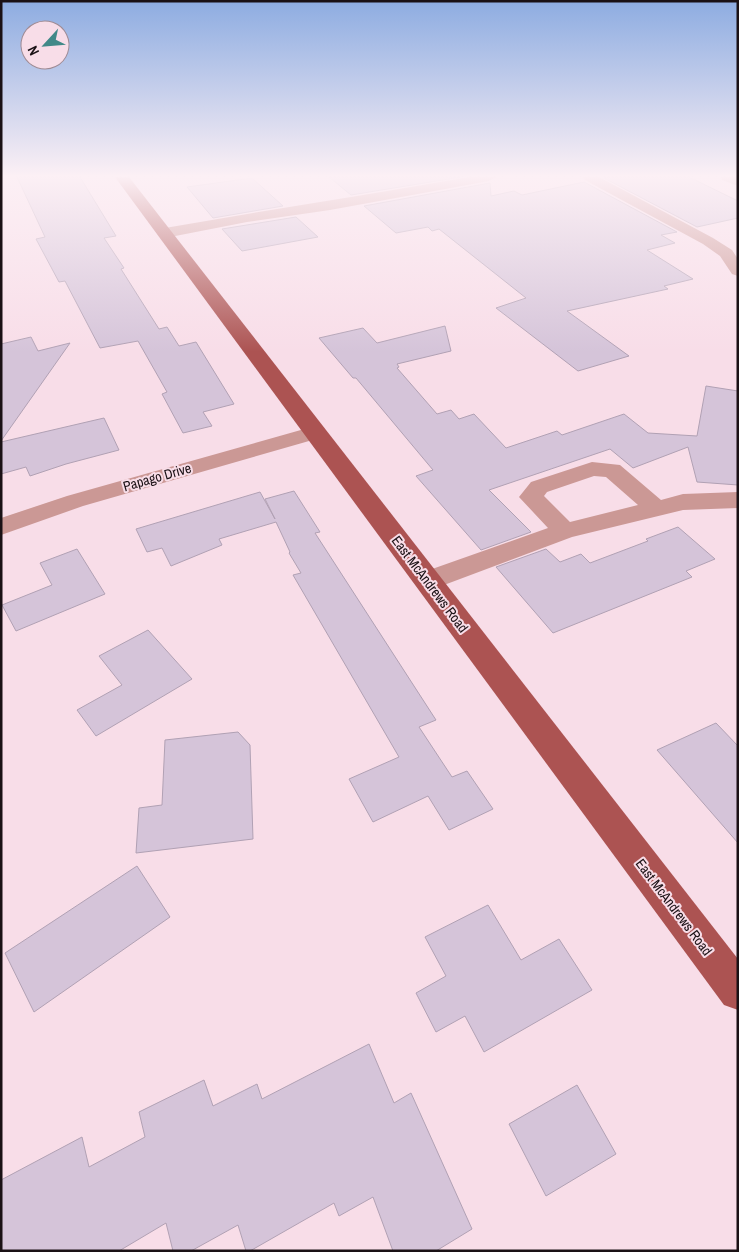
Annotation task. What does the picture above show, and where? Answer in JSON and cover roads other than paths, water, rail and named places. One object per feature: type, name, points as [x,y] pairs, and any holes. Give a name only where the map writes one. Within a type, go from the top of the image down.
[{"type":"main road","name":"East McAndrews Road","points":[[166,235],[738,991]]},
{"type":"street","points":[[698,235],[726,253],[738,271]]},
{"type":"street","name":"Papago Drive","points":[[1,527],[74,501],[315,432]]},
{"type":"street","points":[[565,531],[531,497],[540,487],[592,469],[612,470],[657,509]]},
{"type":"street","points":[[427,581],[565,531],[683,502],[738,500]]}]
